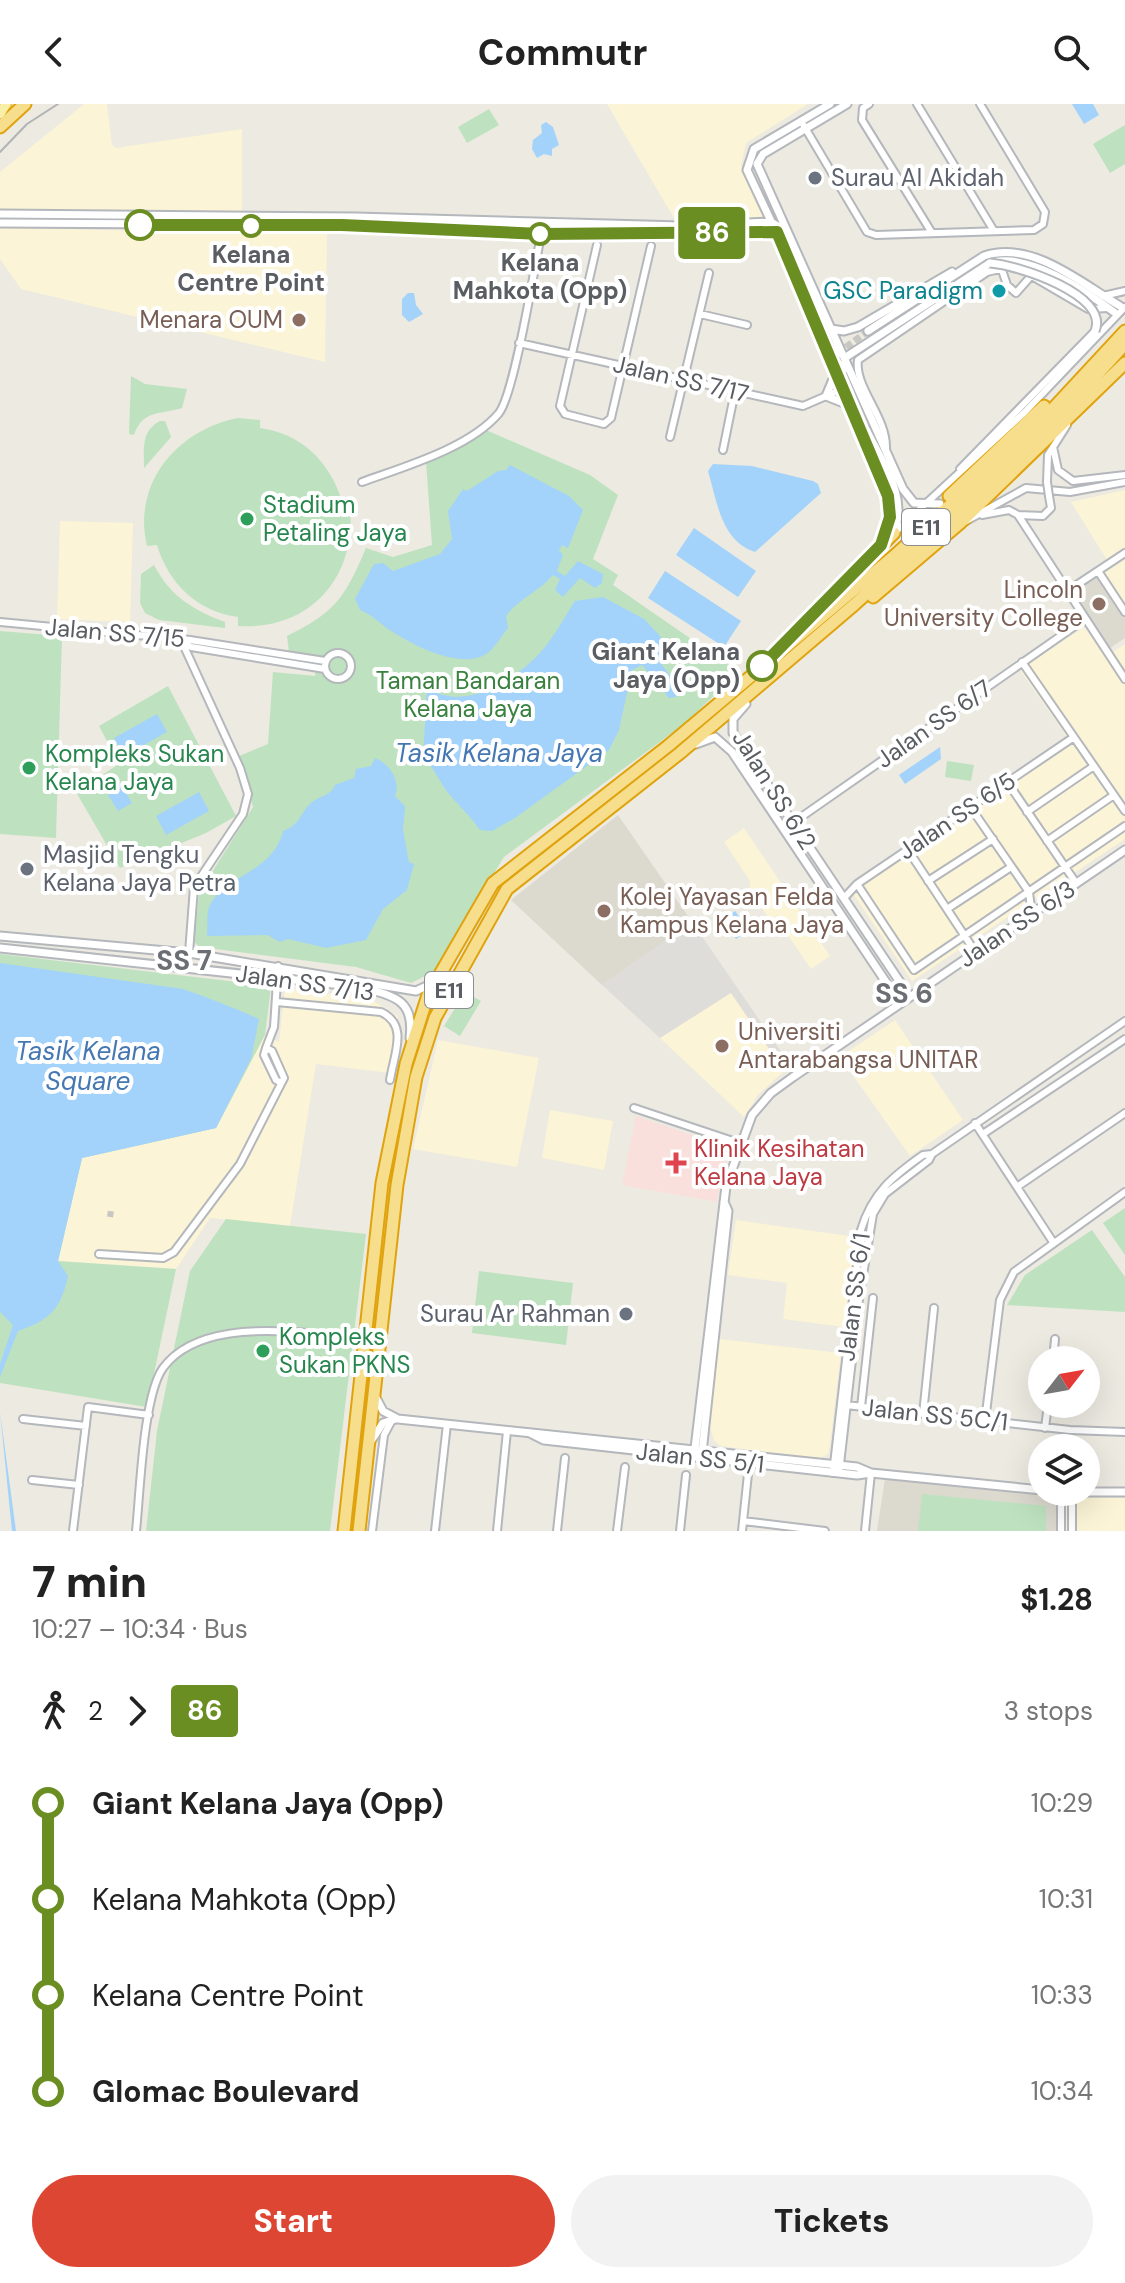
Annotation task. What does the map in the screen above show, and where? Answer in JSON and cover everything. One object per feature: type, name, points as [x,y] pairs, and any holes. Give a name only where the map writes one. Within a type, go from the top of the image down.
[{"type":"highway","points":[[0,127],[25,104]]},
{"type":"highway","points":[[814,622],[1031,420],[1125,322]]},
{"type":"highway","name":"E11","points":[[344,1531],[382,1183],[406,1064],[421,1012],[437,978],[493,883],[668,746],[1038,431],[1125,331]]},
{"type":"highway","name":"E11","points":[[359,1531],[397,1185],[416,1077],[435,1018],[510,886],[680,753],[855,604],[1125,344]]},
{"type":"highway","points":[[680,753],[746,704],[960,523],[1071,419],[1125,363]]},
{"type":"highway","points":[[777,653],[894,533]]},
{"type":"main road","points":[[0,114],[6,104]]},
{"type":"street","points":[[830,104],[763,154],[757,164],[840,390],[889,501],[890,517],[881,545]]},
{"type":"street","points":[[803,125],[847,104]]},
{"type":"street","points":[[869,104],[861,113],[862,120],[932,233]]},
{"type":"street","points":[[917,104],[994,231]]},
{"type":"street","points":[[803,125],[867,232],[876,235],[1034,230],[1043,224],[1045,212],[980,104]]},
{"type":"street","points":[[0,214],[356,217],[779,226]]},
{"type":"street","points":[[0,223],[342,225],[541,234],[779,226]]},
{"type":"street","points":[[779,226],[846,357],[908,499],[925,506],[940,504]]},
{"type":"street","points":[[362,482],[471,436],[500,413],[519,343],[540,240]]},
{"type":"street","points":[[597,245],[560,406],[565,414],[604,424],[611,418],[651,246]]},
{"type":"street","points":[[868,331],[984,256],[1013,252],[1047,263],[1116,307]]},
{"type":"street","points":[[886,452],[886,433],[857,367],[858,360],[896,336],[990,263],[1001,259],[1024,263],[1116,307]]},
{"type":"street","points":[[990,263],[1012,264],[1067,290],[1097,312],[1099,320],[1095,331],[1071,363]]},
{"type":"street","points":[[831,329],[844,331],[858,327],[950,273],[969,266]]},
{"type":"street","points":[[840,390],[846,357],[891,328],[1001,267],[1031,276],[1088,309],[1116,307]]},
{"type":"street","points":[[1001,267],[1007,285],[1016,293],[1031,276]]},
{"type":"street","points":[[670,437],[709,273]]},
{"type":"street","points":[[1103,296],[1125,291]]},
{"type":"street","points":[[894,533],[1071,363],[1116,307]]},
{"type":"street","points":[[700,314],[747,325]]},
{"type":"street","points":[[891,328],[896,336]]},
{"type":"street","points":[[945,487],[974,451],[1095,331]]},
{"type":"street","points":[[819,336],[833,351],[846,357]]},
{"type":"street","name":"Jalan SS 7/17","points":[[519,343],[803,406],[840,390]]},
{"type":"street","points":[[834,374],[833,387],[826,396],[837,398],[847,405]]},
{"type":"street","points":[[723,450],[735,391]]},
{"type":"street","points":[[977,516],[1003,510],[1034,517],[1047,514],[1048,455],[1071,419]]},
{"type":"street","points":[[867,431],[900,501],[900,516],[894,533]]},
{"type":"street","points":[[1053,447],[1058,470],[1073,481],[1125,475]]},
{"type":"street","points":[[960,523],[1026,488],[1070,492],[1125,482]]},
{"type":"street","points":[[1018,515],[1125,679]]},
{"type":"street","points":[[1066,592],[1125,553]]},
{"type":"street","points":[[1098,571],[1122,600],[1125,612]]},
{"type":"street","name":"Jalan SS 6/7","points":[[784,829],[1085,619]]},
{"type":"street","name":"Jalan SS 7/15","points":[[0,622],[229,645],[243,651]]},
{"type":"street","points":[[182,642],[191,647],[243,651],[311,658],[325,665],[243,651]]},
{"type":"street","points":[[182,642],[240,768],[248,794],[243,814],[194,887],[189,953]]},
{"type":"street","points":[[1022,662],[1125,811]]},
{"type":"street","name":"Jalan SS 6/2","points":[[746,704],[733,719],[733,733],[910,997]]},
{"type":"street","name":"Jalan SS 6/2","points":[[696,744],[715,737],[725,744],[900,1003]]},
{"type":"street","name":"Jalan SS 6/5","points":[[844,898],[857,884],[1074,737]]},
{"type":"street","points":[[1027,812],[1094,766]]},
{"type":"street","points":[[1008,783],[1076,883]]},
{"type":"street","points":[[1047,841],[1114,795]]},
{"type":"street","points":[[971,808],[1029,892],[1031,908],[1027,916]]},
{"type":"street","points":[[857,884],[914,970],[1125,826]]},
{"type":"street","points":[[928,881],[993,839]]},
{"type":"street","points":[[908,850],[970,944],[966,958]]},
{"type":"street","name":"Jalan SS 6/3","points":[[698,1453],[728,1211],[724,1202],[739,1143],[752,1115],[771,1093],[1125,850]]},
{"type":"street","points":[[947,909],[1011,867]]},
{"type":"street","name":"Jalan SS 7/13","points":[[0,936],[189,953],[416,991],[437,978]]},
{"type":"street","name":"Jalan SS 7/13","points":[[0,948],[361,987],[400,1002],[411,1017],[406,1064]]},
{"type":"street","points":[[99,1254],[163,1258],[174,1252],[240,1164],[281,1083],[276,1080],[264,1055],[274,1027],[278,966]]},
{"type":"street","points":[[277,1002],[364,1009],[394,1019],[399,1028],[390,1080]]},
{"type":"street","name":"Jalan SS 6/1","points":[[837,1469],[873,1214],[885,1194],[975,1123],[1125,1021]]},
{"type":"street","points":[[983,1134],[1125,1039]]},
{"type":"street","points":[[634,1108],[739,1143]]},
{"type":"street","points":[[1017,1187],[1125,1113]]},
{"type":"street","points":[[975,1123],[1053,1242]]},
{"type":"street","points":[[985,1421],[1000,1300],[1014,1272],[1125,1192]]},
{"type":"street","points":[[861,1407],[873,1298]]},
{"type":"street","points":[[923,1414],[934,1308]]},
{"type":"street","points":[[136,1531],[149,1415],[163,1368],[183,1349],[221,1336],[280,1331],[307,1333]]},
{"type":"street","points":[[1054,1346],[1055,1339]]},
{"type":"street","points":[[375,1393],[383,1411],[398,1419]]},
{"type":"street","name":"Jalan SS 5C/1","points":[[844,1405],[1045,1428],[1125,1432]]},
{"type":"street","points":[[73,1531],[88,1407],[149,1415]]},
{"type":"street","points":[[1045,1428],[1046,1418]]},
{"type":"street","points":[[23,1419],[86,1426]]},
{"type":"street","points":[[369,1445],[383,1423],[398,1419]]},
{"type":"street","points":[[372,1531],[384,1435],[388,1424],[398,1419]]},
{"type":"street","name":"Jalan SS 5/1","points":[[398,1419],[530,1433],[544,1431],[679,1447],[698,1453],[724,1452],[750,1459]]},
{"type":"street","points":[[435,1531],[447,1424]]},
{"type":"street","points":[[679,1447],[690,1443],[701,1428],[707,1440],[724,1452]]},
{"type":"street","points":[[497,1531],[507,1431]]},
{"type":"street","name":"Jalan SS 5/1","points":[[530,1433],[544,1440],[698,1453],[1028,1489]]},
{"type":"street","points":[[557,1531],[565,1458]]},
{"type":"street","points":[[742,1531],[750,1459]]},
{"type":"street","points":[[617,1531],[625,1467]]},
{"type":"street","points":[[865,1531],[871,1473]]},
{"type":"street","points":[[680,1531],[686,1475]]},
{"type":"street","points":[[32,1480],[79,1485]]},
{"type":"street","points":[[1100,1492],[1125,1492]]},
{"type":"street","points":[[1061,1506],[1061,1531]]},
{"type":"street","points":[[1072,1506],[1072,1531]]},
{"type":"street","points":[[743,1521],[825,1531]]},
{"type":"shaded area","points":[[84,104],[107,104],[112,145],[116,148],[242,129],[242,213],[0,209],[0,172]]},
{"type":"shaded area","points":[[607,104],[808,104],[746,143],[741,166],[766,218],[675,220]]},
{"type":"shaded area","name":"Kelana Centre Point","points":[[0,228],[327,234],[325,362],[21,289],[0,259]]},
{"type":"shaded area","points":[[1125,490],[1125,547],[1107,560],[1071,502]]},
{"type":"shaded area","points":[[60,521],[133,523],[130,622],[57,619]]},
{"type":"shaded area","points":[[1125,556],[1125,604],[1103,571]]},
{"type":"shaded area","name":"Lincoln University College","points":[[1099,575],[1125,616],[1125,638],[1110,648],[1073,592]]},
{"type":"shaded area","points":[[1084,627],[1105,657],[1125,644],[1125,839],[912,981],[852,892],[1071,743],[1020,670]]},
{"type":"shaded area","name":"Kolej Yayasan Felda Kampus Kelana Jaya","points":[[618,815],[692,922],[602,985],[511,900]]},
{"type":"shaded area","points":[[744,828],[830,956],[811,969],[783,928],[773,924],[750,891],[750,881],[724,842]]},
{"type":"shaded area","points":[[692,922],[791,1066],[784,1071],[731,993],[660,1038],[602,985]]},
{"type":"shaded area","points":[[285,988],[370,999],[398,1016],[390,1073],[316,1064],[290,1226],[210,1218],[176,1269],[58,1261],[82,1158],[216,1128],[265,1035],[279,1042]]},
{"type":"shaded area","points":[[731,992],[784,1071],[758,1095],[744,1117],[660,1038]]},
{"type":"shaded area","points":[[895,1020],[963,1120],[910,1156],[840,1057]]},
{"type":"shaded area","points":[[438,1040],[539,1058],[517,1167],[413,1149]]},
{"type":"shaded area","points":[[550,1110],[613,1121],[604,1170],[542,1158]]},
{"type":"shaded area","name":"Klinik Kesihatan Kelana Jaya","points":[[636,1116],[718,1144],[726,1157],[717,1202],[622,1185]]},
{"type":"shaded area","points":[[736,1220],[856,1237],[844,1327],[783,1319],[787,1283],[728,1275]]},
{"type":"shaded area","points":[[719,1339],[841,1353],[829,1453],[819,1459],[720,1446],[714,1440],[709,1424]]},
{"type":"shaded area","points":[[885,1479],[1028,1494],[1028,1506],[1057,1506],[1057,1531],[877,1531]]},
{"type":"shaded area","points":[[1100,1498],[1125,1498],[1125,1531],[1065,1531],[1066,1506],[1100,1506]]},
{"type":"green space","points":[[489,109],[499,125],[467,143],[458,127]]},
{"type":"green space","points":[[1125,125],[1125,164],[1110,173],[1093,144]]},
{"type":"green space","points":[[131,376],[145,384],[187,389],[182,408],[153,414],[142,421],[134,435],[129,434]]},
{"type":"green space","name":"Stadium Petaling Jaya","points":[[238,418],[260,420],[260,428],[288,436],[311,451],[329,472],[341,498],[348,496],[349,500],[347,551],[326,592],[309,608],[289,619],[265,625],[238,626],[238,617],[210,609],[187,593],[169,572],[157,545],[147,546],[144,523],[146,501],[153,481],[178,447],[216,424]]},
{"type":"green space","points":[[160,421],[165,421],[171,437],[144,468],[147,435]]},
{"type":"green space","name":"Taman Bandaran Kelana Jaya","points":[[486,430],[590,475],[618,495],[593,559],[618,575],[613,585],[739,672],[684,724],[504,857],[433,972],[411,983],[356,967],[200,947],[194,942],[199,893],[253,807],[239,756],[268,744],[273,672],[315,676],[317,657],[295,656],[289,652],[287,636],[317,619],[337,601],[352,579],[366,548],[393,557],[432,545],[426,462],[473,440]]},
{"type":"green space","points":[[154,565],[175,593],[193,607],[225,622],[225,628],[159,620],[145,613],[140,603],[141,574]]},
{"type":"green space","name":"Kompleks Sukan Kelana Jaya","points":[[0,631],[62,636],[56,838],[0,834]]},
{"type":"green space","points":[[168,686],[236,816],[206,833],[120,868],[76,792],[119,764],[99,726]]},
{"type":"green space","points":[[947,761],[974,765],[971,781],[945,777]]},
{"type":"green space","name":"Tasik Kelana Square","points":[[0,954],[271,986],[265,1035],[216,1128],[82,1158],[58,1261],[176,1269],[147,1407],[0,1383]]},
{"type":"green space","points":[[465,992],[481,1001],[460,1036],[444,1026]]},
{"type":"green space","points":[[1125,1208],[1125,1255],[1103,1223]]},
{"type":"green space","name":"Kompleks Sukan PKNS","points":[[226,1219],[366,1234],[330,1531],[146,1531],[157,1431],[190,1271]]},
{"type":"green space","points":[[1092,1230],[1125,1277],[1125,1312],[1007,1305],[1025,1275]]},
{"type":"green space","points":[[479,1271],[573,1283],[566,1345],[472,1333]]},
{"type":"green space","points":[[922,1494],[1046,1506],[1046,1531],[918,1531]]},
{"type":"water","points":[[1072,104],[1093,104],[1099,115],[1084,124]]},
{"type":"water","points":[[546,122],[553,127],[559,145],[552,149],[552,156],[544,154],[537,158],[532,149],[533,140],[542,133],[541,125]]},
{"type":"water","points":[[408,293],[414,293],[416,305],[423,314],[409,322],[402,315],[402,299]]},
{"type":"water","points":[[713,464],[752,466],[813,481],[818,484],[821,493],[755,552],[735,539],[722,519],[708,471]]},
{"type":"water","points":[[510,465],[569,496],[583,510],[568,548],[562,545],[559,551],[563,555],[557,571],[565,576],[578,561],[603,574],[602,583],[595,588],[580,578],[563,597],[555,590],[560,579],[553,575],[506,616],[508,628],[492,650],[468,659],[442,655],[417,645],[360,610],[355,599],[374,564],[383,563],[393,571],[440,554],[452,539],[448,511],[463,489],[467,491]]},
{"type":"water","points":[[694,528],[756,571],[738,597],[676,555]]},
{"type":"water","points":[[665,571],[741,621],[724,647],[648,598]]},
{"type":"water","name":"Tasik Kelana Jaya","points":[[603,597],[644,619],[661,637],[659,660],[679,689],[676,697],[669,698],[642,665],[632,670],[619,730],[609,750],[515,818],[492,831],[480,830],[423,758],[427,688],[457,697],[472,695],[502,683],[539,654],[575,601]]},
{"type":"water","points":[[157,714],[167,732],[124,756],[114,738]]},
{"type":"water","points":[[940,747],[941,759],[905,784],[899,775]]},
{"type":"water","name":"Tasik Kelana Jaya","points":[[375,758],[390,769],[397,785],[395,796],[405,806],[403,830],[409,862],[414,864],[407,890],[383,909],[366,940],[326,948],[288,939],[280,942],[267,935],[207,936],[209,908],[217,895],[270,856],[283,831],[296,823],[310,804],[330,792],[335,785],[354,778],[356,769],[371,766]]},
{"type":"water","points":[[119,782],[132,803],[118,811],[105,790]]},
{"type":"water","points":[[199,792],[209,811],[166,835],[156,816]]},
{"type":"water","points":[[735,911],[749,930],[736,939],[723,920]]},
{"type":"water","name":"Tasik Kelana Square","points":[[0,963],[183,989],[259,1019],[251,1059],[216,1128],[82,1158],[58,1261],[68,1276],[62,1297],[46,1317],[18,1331],[0,1377],[0,1364],[13,1325],[0,1312]]},
{"type":"water","points":[[0,1412],[16,1531],[12,1531]]},
{"type":"tunnel","points":[[867,431],[838,366],[837,354],[868,331]]},
{"type":"tunnel","points":[[110,1217],[111,1210]]},
{"type":"tram line","points":[[0,152],[27,124],[58,104]]},
{"type":"bus line","name":"86","points":[[140,225],[342,225],[541,234],[777,232],[840,390],[888,496],[890,512],[881,545],[827,598],[791,640],[762,666]]},
{"type":"place","name":"Surau Al Akidah","points":[[815,178]]},
{"type":"place","name":"Kelana Centre Point","points":[[251,226]]},
{"type":"place","name":"Kelana Mahkota (Opp)","points":[[540,234]]},
{"type":"place","name":"GSC Paradigm","points":[[999,291]]},
{"type":"place","name":"Menara OUM","points":[[299,320]]},
{"type":"place","name":"Stadium Petaling Jaya","points":[[247,519]]},
{"type":"place","name":"Lincoln University College","points":[[1099,604]]},
{"type":"place","name":"Giant Kelana Jaya (Opp)","points":[[762,666]]},
{"type":"place","name":"Kompleks Sukan Kelana Jaya","points":[[29,768]]},
{"type":"place","name":"Masjid Tengku Kelana Jaya Petra","points":[[27,869]]},
{"type":"place","name":"Kolej Yayasan Felda Kampus Kelana Jaya","points":[[604,911]]},
{"type":"place","name":"Universiti Antarabangsa UNITAR","points":[[722,1046]]},
{"type":"place","name":"Klinik Kesihatan Kelana Jaya","points":[[676,1163]]},
{"type":"place","name":"Surau Ar Rahman","points":[[626,1314]]},
{"type":"place","name":"Kompleks Sukan PKNS","points":[[263,1351]]},
{"type":"district","name":"SS 7","points":[[184,960]]},
{"type":"district","name":"SS 6","points":[[904,993]]}]
